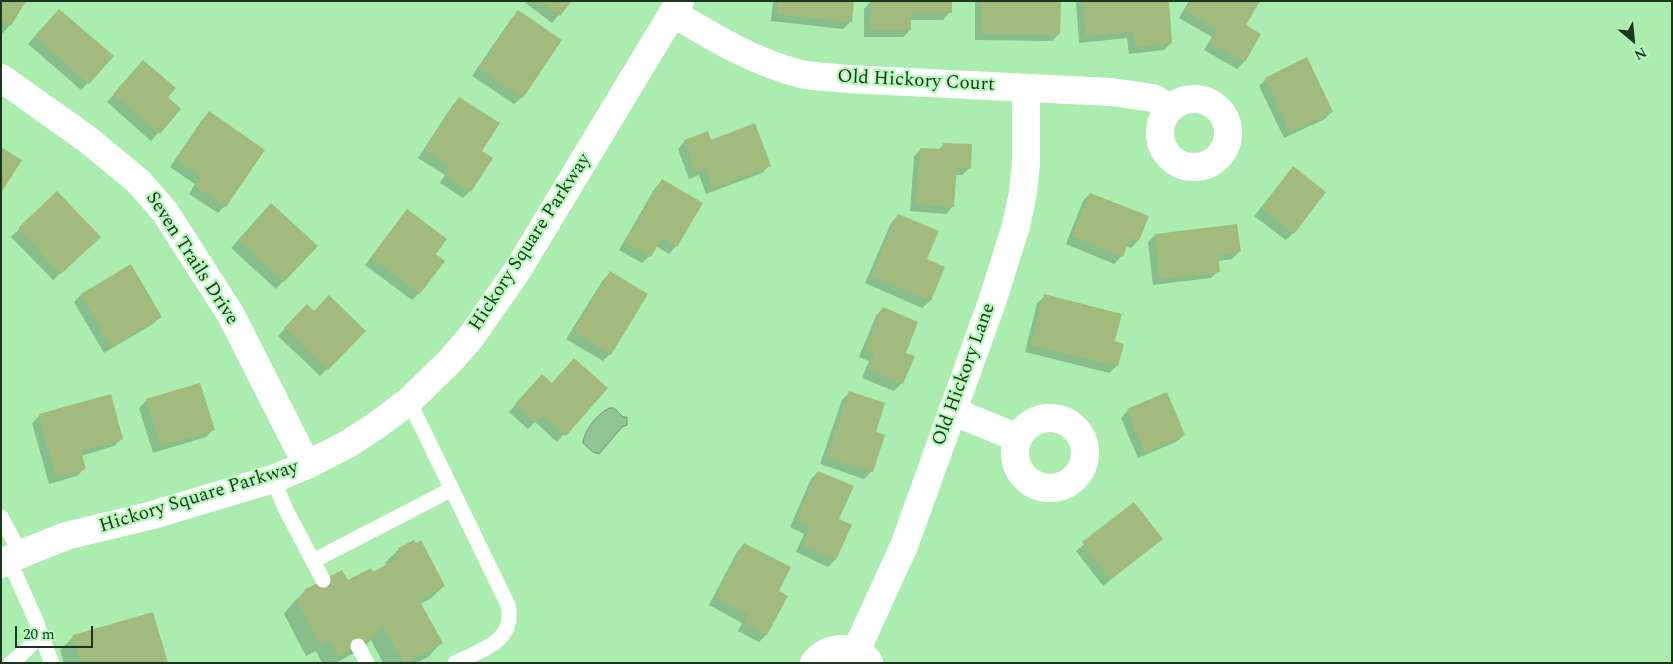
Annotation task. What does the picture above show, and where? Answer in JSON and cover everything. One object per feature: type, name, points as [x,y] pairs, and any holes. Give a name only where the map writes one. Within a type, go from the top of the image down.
[{"type":"street","name":"Old Hickory Court","points":[[677,7],[713,38],[763,62],[803,74],[847,79],[1111,92],[1142,95],[1153,98],[1170,108]]},
{"type":"street","name":"Hickory Square Parkway","points":[[10,560],[66,536],[149,516],[273,479],[307,465],[362,435],[409,400],[450,361],[471,337],[513,278],[677,7]]},
{"type":"street","name":"Seven Trails Drive","points":[[1,78],[87,138],[139,182],[165,212],[231,315],[307,465]]},
{"type":"street","name":"Old Hickory Lane","points":[[814,663],[824,653],[835,649],[846,648],[863,657],[904,546],[992,302],[1016,226],[1023,193],[1026,162],[1026,88]]},
{"type":"street","points":[[952,411],[1018,438]]},
{"type":"lane","points":[[409,400],[508,605],[510,615],[510,624],[506,633],[498,640],[456,663]]},
{"type":"lane","points":[[273,479],[323,580]]},
{"type":"lane","points":[[313,561],[452,489]]},
{"type":"lane","points":[[1,517],[10,560],[52,663]]},
{"type":"lane","points":[[11,663],[35,641],[37,623]]},
{"type":"lane","points":[[358,646],[367,663]]},
{"type":"shaded area","points":[[614,408],[623,417],[627,417],[627,425],[622,427],[599,454],[593,452],[583,443],[584,438],[593,422],[601,413]]},
{"type":"building","points":[[1,1],[26,1],[11,26],[1,20]]},
{"type":"building","points":[[540,1],[572,1],[560,16]]},
{"type":"building","points":[[779,1],[854,1],[852,22],[777,14]]},
{"type":"building","points":[[871,1],[952,1],[952,13],[911,13],[911,30],[871,30]]},
{"type":"building","points":[[982,1],[1061,1],[1060,34],[981,33]]},
{"type":"building","points":[[1083,1],[1169,1],[1172,43],[1136,47],[1134,31],[1086,36]]},
{"type":"building","points":[[1191,1],[1260,1],[1246,25],[1261,34],[1245,62],[1210,43],[1218,29],[1185,11]]},
{"type":"building","points":[[59,9],[114,56],[89,84],[35,36]]},
{"type":"building","points":[[518,10],[562,40],[523,98],[479,68]]},
{"type":"building","points":[[1307,57],[1333,112],[1291,132],[1265,78]]},
{"type":"building","points":[[143,60],[176,88],[168,97],[181,109],[160,134],[113,94]]},
{"type":"building","points":[[459,97],[500,123],[482,151],[493,158],[471,192],[446,175],[451,167],[424,150]]},
{"type":"building","points":[[209,111],[265,150],[226,207],[195,186],[201,177],[176,159]]},
{"type":"building","points":[[755,123],[771,166],[713,188],[706,169],[696,172],[684,140],[708,131],[711,140]]},
{"type":"building","points":[[943,143],[972,144],[971,169],[957,167],[954,207],[916,204],[920,148],[943,149]]},
{"type":"building","points":[[1,147],[22,160],[1,193]]},
{"type":"building","points":[[1293,166],[1326,192],[1294,234],[1261,208]]},
{"type":"building","points":[[662,179],[703,203],[677,247],[662,238],[651,257],[625,242]]},
{"type":"building","points":[[57,191],[101,237],[61,274],[18,228]]},
{"type":"building","points":[[1090,193],[1149,216],[1139,241],[1130,237],[1123,257],[1072,236]]},
{"type":"building","points":[[271,203],[318,246],[284,282],[238,240]]},
{"type":"building","points":[[407,209],[447,239],[436,254],[445,261],[420,294],[371,257]]},
{"type":"building","points":[[898,214],[939,231],[927,259],[945,267],[931,301],[871,276]]},
{"type":"building","points":[[1237,224],[1241,252],[1218,255],[1220,272],[1160,279],[1155,234]]},
{"type":"building","points":[[131,264],[162,317],[112,347],[81,294]]},
{"type":"building","points":[[610,271],[648,294],[611,355],[573,331]]},
{"type":"building","points":[[1044,294],[1122,314],[1115,341],[1124,344],[1118,366],[1031,345]]},
{"type":"building","points":[[329,295],[366,331],[328,370],[284,328],[307,304],[314,311]]},
{"type":"building","points":[[883,307],[918,322],[906,353],[915,356],[903,384],[869,370],[875,354],[865,350]]},
{"type":"building","points":[[574,358],[608,388],[566,436],[542,415],[536,422],[515,404],[542,374],[552,383]]},
{"type":"building","points":[[200,383],[215,430],[160,446],[146,399]]},
{"type":"building","points":[[849,391],[885,403],[876,432],[885,435],[873,472],[827,457]]},
{"type":"building","points":[[1167,392],[1185,435],[1145,452],[1127,409]]},
{"type":"building","points":[[111,394],[123,439],[81,451],[86,469],[56,478],[39,414]]},
{"type":"building","points":[[818,471],[854,486],[839,519],[852,525],[836,560],[802,545],[811,526],[796,520]]},
{"type":"building","points":[[1134,502],[1163,539],[1110,580],[1082,542]]},
{"type":"building","points":[[414,540],[416,543],[421,540],[445,586],[419,600],[443,643],[404,663],[384,627],[374,632],[376,636],[339,656],[329,639],[320,644],[296,599],[306,594],[304,590],[342,570],[348,580],[371,568],[373,572],[396,559],[394,555],[400,552],[398,548]]},
{"type":"building","points":[[744,543],[791,567],[779,591],[788,596],[767,635],[744,623],[749,615],[715,598]]},
{"type":"building","points":[[153,612],[168,663],[82,663],[73,635]]}]
